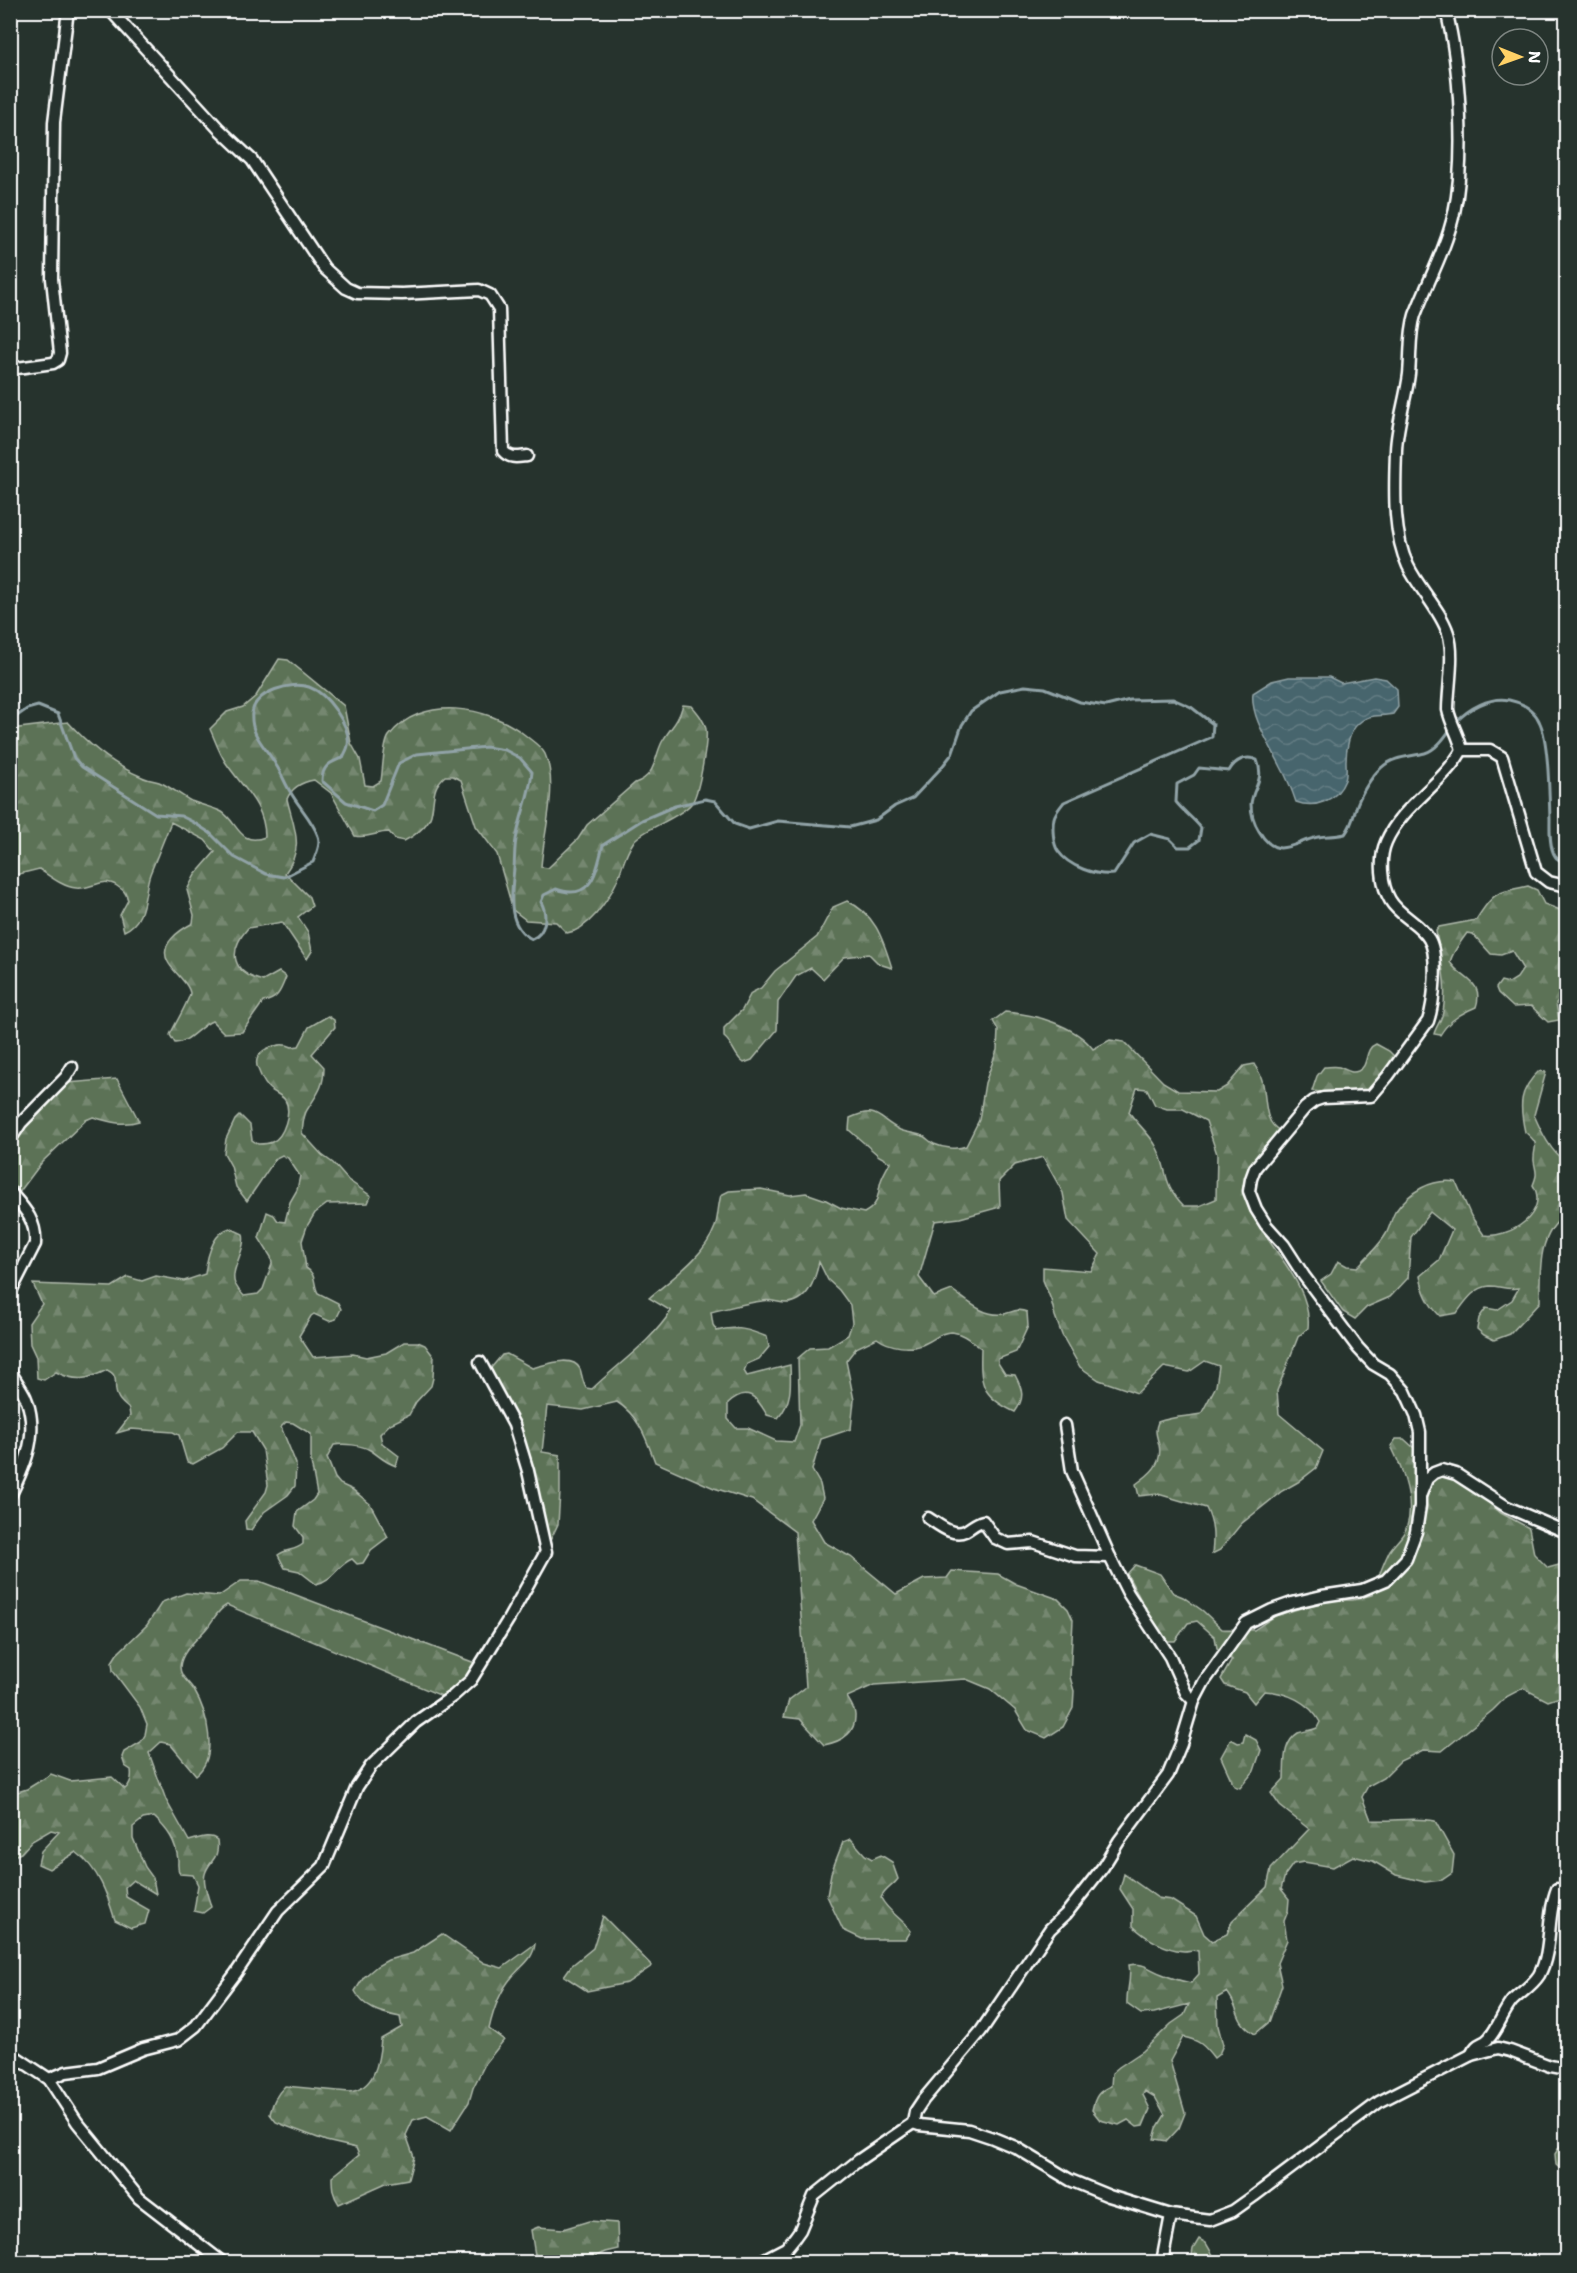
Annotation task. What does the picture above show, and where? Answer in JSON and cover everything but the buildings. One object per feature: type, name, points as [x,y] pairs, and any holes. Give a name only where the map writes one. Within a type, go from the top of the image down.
[{"type":"street","points":[[10,369],[52,363],[58,360],[60,352],[52,279],[54,122],[68,10]]},
{"type":"street","points":[[110,10],[219,129],[252,160],[324,268],[346,288],[357,293],[402,294],[479,290],[490,295],[499,309],[503,451],[513,458],[527,456]]},
{"type":"street","points":[[759,2262],[786,2248],[800,2230],[814,2196],[824,2187],[914,2123],[915,2112],[922,2100],[981,2031],[1050,1929],[1066,1914],[1103,1867],[1119,1841],[1168,1775],[1181,1744],[1194,1701],[1212,1669],[1241,1630],[1253,1618],[1292,1603],[1362,1590],[1386,1580],[1406,1559],[1416,1532],[1420,1496],[1418,1479],[1420,1432],[1416,1415],[1405,1390],[1390,1374],[1373,1364],[1358,1348],[1304,1276],[1284,1245],[1266,1225],[1249,1191],[1255,1168],[1305,1108],[1323,1098],[1371,1096],[1428,1021],[1432,1010],[1432,944],[1420,928],[1390,901],[1383,878],[1383,850],[1385,842],[1398,823],[1457,759],[1462,750],[1460,738],[1450,719],[1448,632],[1405,558],[1399,535],[1395,490],[1396,447],[1409,372],[1412,326],[1446,239],[1456,199],[1459,170],[1458,100],[1455,51],[1446,10]]},
{"type":"street","points":[[1462,750],[1490,750],[1502,757],[1536,872],[1549,882],[1566,886]]},
{"type":"street","points":[[10,1140],[21,1123],[66,1077],[72,1067]]},
{"type":"street","points":[[10,1192],[27,1209],[36,1238],[10,1293]]},
{"type":"street","points":[[49,2079],[66,2072],[98,2068],[143,2049],[178,2040],[196,2026],[278,1911],[324,1866],[357,1787],[371,1766],[416,1722],[471,1680],[508,1620],[546,1552],[528,1472],[514,1425],[480,1362]]},
{"type":"street","points":[[10,1371],[28,1406],[32,1434],[29,1452],[10,1496]]},
{"type":"street","points":[[1065,1425],[1072,1471],[1110,1557],[1128,1593],[1170,1658],[1186,1693],[1194,1701]]},
{"type":"street","points":[[1420,1496],[1427,1479],[1442,1470],[1456,1474],[1506,1507],[1566,1532]]},
{"type":"street","points":[[928,1518],[945,1529],[961,1532],[982,1521],[995,1538],[1008,1544],[1033,1542],[1075,1556],[1110,1557]]},
{"type":"street","points":[[1471,2055],[1475,2047],[1492,2035],[1512,2002],[1537,1978],[1542,1968],[1552,1901],[1557,1889]]},
{"type":"street","points":[[914,2123],[919,2126],[969,2130],[1015,2147],[1070,2180],[1108,2196],[1171,2215],[1210,2220],[1233,2211],[1379,2102],[1471,2055],[1498,2048],[1550,2066],[1566,2069]]},
{"type":"street","points":[[10,2053],[49,2079],[77,2122],[140,2198],[222,2262]]},
{"type":"street","points":[[1162,2262],[1171,2215]]},
{"type":"green space","points":[[279,659],[288,660],[344,706],[351,743],[360,759],[365,785],[373,786],[381,781],[384,751],[389,736],[403,723],[419,714],[455,709],[475,711],[510,725],[525,735],[545,754],[551,780],[541,867],[548,868],[578,839],[587,825],[635,783],[647,776],[662,742],[676,721],[683,705],[692,706],[706,729],[704,756],[697,790],[691,804],[685,809],[634,841],[608,898],[582,927],[567,933],[556,922],[526,920],[513,910],[497,854],[476,826],[461,780],[453,776],[445,776],[441,780],[435,789],[431,815],[427,823],[420,831],[404,841],[395,839],[389,832],[364,837],[355,836],[331,793],[314,780],[302,784],[292,791],[287,799],[295,828],[296,846],[295,854],[285,873],[309,897],[312,906],[298,917],[308,932],[312,951],[307,959],[282,922],[248,928],[241,937],[235,953],[239,967],[245,973],[263,981],[279,972],[286,977],[278,994],[263,1002],[242,1032],[224,1033],[212,1021],[185,1040],[175,1043],[170,1035],[190,993],[189,988],[168,962],[166,949],[172,938],[193,923],[194,915],[187,890],[195,875],[215,852],[205,840],[171,822],[150,874],[137,921],[124,931],[120,915],[128,900],[124,892],[112,883],[106,882],[81,888],[71,887],[39,869],[11,876],[11,729],[68,722],[84,739],[121,767],[144,778],[157,781],[191,801],[222,812],[244,836],[250,839],[265,837],[257,806],[219,751],[210,729],[227,712],[243,707],[256,696]]},
{"type":"green space","points":[[1528,886],[1537,890],[1544,904],[1566,912],[1566,993],[1556,1003],[1559,1020],[1548,1022],[1531,1006],[1513,1007],[1498,993],[1496,988],[1501,981],[1509,983],[1517,978],[1523,969],[1512,951],[1501,955],[1491,954],[1473,934],[1467,933],[1450,962],[1474,985],[1478,998],[1476,1007],[1455,1018],[1440,1035],[1434,1034],[1442,1015],[1445,991],[1436,931],[1439,927],[1476,920],[1492,898],[1502,892]]},
{"type":"green space","points":[[847,901],[857,906],[872,921],[892,968],[879,964],[869,954],[844,957],[823,979],[811,968],[796,976],[778,1002],[777,1030],[752,1060],[744,1063],[724,1037],[724,1028],[742,1010],[751,993],[761,988],[775,971],[817,937],[833,907]]},
{"type":"green space","points":[[1005,1012],[1041,1018],[1076,1033],[1093,1049],[1110,1040],[1124,1042],[1163,1082],[1178,1091],[1217,1092],[1227,1086],[1244,1066],[1254,1064],[1263,1084],[1270,1122],[1281,1131],[1248,1171],[1245,1179],[1245,1196],[1251,1213],[1288,1267],[1307,1307],[1308,1328],[1298,1337],[1277,1391],[1279,1414],[1323,1451],[1316,1468],[1282,1491],[1241,1524],[1220,1550],[1212,1554],[1213,1531],[1206,1508],[1158,1494],[1139,1496],[1136,1484],[1154,1468],[1159,1458],[1156,1431],[1158,1422],[1201,1414],[1216,1386],[1219,1366],[1205,1361],[1189,1372],[1164,1367],[1137,1393],[1099,1380],[1080,1367],[1062,1335],[1043,1280],[1043,1267],[1091,1271],[1100,1254],[1068,1220],[1063,1193],[1043,1157],[1015,1165],[999,1181],[1000,1207],[960,1218],[935,1221],[919,1277],[934,1297],[952,1290],[989,1313],[1004,1314],[1018,1310],[1027,1312],[1028,1326],[1016,1352],[998,1359],[1005,1374],[1015,1375],[1020,1385],[1022,1398],[1018,1407],[1015,1412],[1003,1406],[989,1394],[982,1379],[981,1348],[960,1334],[944,1333],[914,1347],[894,1346],[877,1338],[856,1348],[846,1361],[854,1400],[851,1429],[821,1439],[812,1470],[820,1484],[823,1498],[811,1520],[824,1542],[851,1557],[896,1594],[924,1579],[947,1578],[952,1571],[998,1574],[1016,1584],[1058,1599],[1068,1609],[1073,1620],[1070,1677],[1074,1691],[1073,1708],[1063,1727],[1046,1738],[1027,1730],[1015,1710],[990,1689],[966,1679],[874,1685],[847,1697],[855,1713],[853,1728],[841,1739],[824,1745],[800,1719],[784,1717],[789,1700],[806,1687],[795,1532],[752,1500],[714,1488],[655,1462],[645,1436],[636,1421],[617,1402],[583,1410],[547,1406],[542,1452],[560,1455],[558,1524],[548,1545],[524,1441],[506,1399],[493,1381],[491,1368],[502,1355],[507,1354],[532,1368],[557,1362],[571,1362],[580,1369],[586,1388],[592,1389],[654,1333],[671,1311],[649,1298],[703,1248],[715,1227],[721,1195],[729,1191],[761,1189],[790,1195],[806,1193],[841,1208],[864,1213],[869,1210],[876,1201],[890,1162],[879,1156],[849,1130],[850,1118],[872,1113],[900,1130],[923,1136],[938,1145],[954,1148],[966,1146],[979,1120],[985,1083],[997,1050],[998,1030],[993,1021]],"holes":[[[1137,1088],[1147,1089],[1155,1105],[1167,1109],[1183,1109],[1206,1121],[1217,1154],[1216,1199],[1199,1206],[1184,1206],[1177,1198],[1168,1183],[1156,1146],[1129,1112]],[[819,1262],[828,1280],[850,1305],[852,1323],[848,1335],[828,1347],[810,1348],[798,1358],[800,1425],[794,1442],[776,1441],[748,1428],[736,1428],[728,1419],[728,1403],[741,1395],[751,1396],[767,1415],[778,1418],[788,1400],[790,1365],[747,1376],[744,1371],[747,1364],[759,1359],[769,1347],[767,1337],[742,1329],[730,1328],[717,1331],[713,1325],[711,1312],[768,1300],[794,1302],[805,1295],[813,1283]]]},
{"type":"green space","points":[[328,1016],[334,1020],[335,1027],[312,1054],[324,1067],[324,1074],[319,1090],[305,1115],[302,1133],[348,1180],[371,1196],[368,1203],[327,1204],[315,1213],[307,1226],[302,1241],[306,1268],[312,1273],[318,1293],[338,1303],[341,1309],[336,1319],[329,1321],[314,1314],[299,1336],[313,1357],[353,1354],[366,1357],[386,1353],[404,1342],[418,1342],[425,1345],[434,1357],[431,1386],[416,1402],[409,1415],[390,1424],[380,1434],[382,1443],[399,1456],[396,1466],[370,1450],[352,1445],[334,1445],[327,1458],[340,1484],[353,1490],[370,1504],[388,1537],[371,1550],[363,1563],[357,1564],[352,1559],[327,1579],[316,1584],[299,1571],[285,1568],[278,1555],[303,1544],[303,1537],[295,1526],[297,1512],[317,1494],[311,1462],[311,1434],[293,1423],[286,1422],[281,1427],[296,1464],[295,1486],[288,1495],[264,1512],[251,1530],[246,1529],[245,1521],[266,1492],[268,1485],[263,1450],[252,1432],[238,1432],[222,1448],[193,1464],[187,1462],[179,1435],[173,1432],[131,1429],[117,1433],[130,1416],[129,1409],[116,1393],[114,1375],[107,1370],[82,1379],[56,1372],[44,1380],[37,1378],[36,1357],[30,1344],[29,1323],[42,1304],[33,1284],[112,1287],[128,1277],[142,1281],[156,1276],[184,1281],[205,1274],[209,1253],[215,1240],[230,1228],[243,1234],[244,1240],[234,1273],[235,1284],[244,1296],[258,1294],[263,1289],[272,1264],[271,1257],[259,1238],[267,1212],[274,1215],[278,1221],[285,1222],[300,1176],[288,1158],[282,1155],[276,1158],[247,1201],[236,1187],[231,1166],[224,1153],[226,1139],[240,1115],[250,1125],[252,1140],[258,1144],[270,1143],[280,1135],[286,1123],[287,1105],[283,1098],[264,1082],[258,1069],[258,1057],[273,1046],[299,1046],[309,1027]]},
{"type":"green space","points":[[1376,1044],[1395,1057],[1366,1092],[1339,1094],[1312,1091],[1317,1076],[1324,1067],[1337,1067],[1350,1072],[1358,1071],[1362,1069],[1369,1050]]},
{"type":"green space","points":[[1539,1071],[1546,1072],[1534,1115],[1551,1147],[1566,1162],[1566,1215],[1550,1232],[1545,1243],[1542,1254],[1540,1302],[1510,1334],[1494,1340],[1477,1329],[1479,1318],[1486,1308],[1497,1310],[1512,1300],[1519,1288],[1484,1287],[1470,1296],[1457,1313],[1440,1316],[1427,1298],[1420,1276],[1439,1260],[1452,1230],[1430,1212],[1411,1237],[1408,1278],[1390,1297],[1367,1307],[1355,1319],[1343,1312],[1321,1281],[1331,1274],[1338,1261],[1347,1266],[1357,1267],[1383,1238],[1395,1212],[1407,1198],[1421,1188],[1438,1182],[1456,1182],[1471,1216],[1484,1235],[1505,1233],[1524,1222],[1532,1214],[1537,1195],[1533,1185],[1536,1175],[1534,1156],[1536,1146],[1525,1132],[1522,1098],[1532,1078]]},
{"type":"green space","points":[[117,1079],[139,1121],[110,1122],[93,1117],[86,1120],[42,1162],[18,1194],[11,1186],[11,1153],[17,1134],[67,1083]]},
{"type":"green space","points":[[1396,1439],[1404,1439],[1414,1448],[1413,1462],[1436,1476],[1446,1475],[1471,1488],[1501,1513],[1529,1528],[1534,1554],[1548,1568],[1566,1563],[1566,1695],[1548,1701],[1523,1688],[1506,1697],[1442,1751],[1423,1750],[1400,1761],[1383,1778],[1368,1786],[1362,1797],[1371,1820],[1435,1821],[1454,1855],[1452,1873],[1442,1880],[1425,1882],[1396,1875],[1373,1861],[1353,1856],[1333,1867],[1304,1862],[1293,1864],[1285,1875],[1281,1889],[1289,1899],[1284,1921],[1287,1940],[1277,1963],[1282,1985],[1269,2022],[1255,2034],[1248,2029],[1240,2019],[1227,1992],[1217,1998],[1218,2026],[1223,2045],[1219,2054],[1214,2058],[1201,2044],[1183,2037],[1170,2061],[1185,2113],[1179,2128],[1167,2141],[1154,2139],[1157,2128],[1165,2115],[1155,2097],[1145,2091],[1143,2095],[1150,2109],[1143,2126],[1137,2127],[1128,2120],[1119,2125],[1100,2120],[1092,2110],[1093,2105],[1100,2092],[1111,2086],[1112,2073],[1143,2051],[1171,2024],[1184,2015],[1189,2004],[1141,2014],[1127,2004],[1129,1965],[1142,1965],[1169,1977],[1191,1983],[1199,1974],[1198,1951],[1177,1950],[1163,1946],[1133,1926],[1133,1909],[1120,1889],[1124,1874],[1158,1898],[1171,1900],[1196,1916],[1204,1934],[1212,1941],[1227,1934],[1232,1921],[1267,1887],[1271,1869],[1309,1829],[1280,1806],[1271,1793],[1284,1779],[1285,1754],[1289,1742],[1298,1733],[1317,1728],[1320,1722],[1310,1709],[1289,1696],[1264,1691],[1254,1703],[1245,1692],[1225,1685],[1221,1679],[1232,1660],[1217,1648],[1215,1637],[1197,1621],[1188,1623],[1175,1641],[1168,1641],[1155,1626],[1127,1574],[1135,1565],[1160,1574],[1173,1593],[1203,1611],[1222,1629],[1254,1630],[1275,1616],[1304,1607],[1332,1600],[1353,1600],[1372,1595],[1386,1557],[1404,1533],[1409,1516],[1406,1485],[1391,1446]]},
{"type":"green space","points":[[241,1581],[259,1581],[475,1663],[462,1682],[444,1697],[227,1605],[223,1607],[186,1651],[180,1667],[183,1677],[199,1699],[206,1722],[209,1746],[203,1767],[196,1775],[170,1744],[161,1742],[149,1753],[166,1800],[189,1841],[207,1837],[217,1840],[217,1852],[204,1878],[211,1907],[203,1913],[194,1911],[198,1885],[193,1875],[180,1874],[175,1847],[163,1827],[154,1817],[143,1819],[133,1827],[133,1838],[145,1867],[153,1878],[156,1894],[133,1880],[125,1887],[126,1897],[149,1910],[145,1924],[131,1928],[115,1920],[96,1874],[76,1852],[49,1869],[38,1864],[41,1851],[59,1832],[51,1830],[32,1841],[21,1853],[11,1857],[11,1794],[27,1789],[51,1774],[70,1781],[112,1777],[125,1789],[130,1783],[131,1770],[125,1766],[122,1757],[124,1752],[141,1742],[147,1724],[140,1707],[113,1671],[112,1662],[117,1654],[147,1625],[162,1602],[186,1593],[219,1596]]},
{"type":"green space","points":[[1245,1734],[1256,1740],[1261,1750],[1254,1771],[1240,1788],[1234,1786],[1221,1757],[1231,1739],[1238,1743],[1243,1742]]},
{"type":"green space","points":[[851,1839],[865,1855],[872,1859],[881,1855],[892,1862],[898,1879],[881,1898],[911,1931],[906,1939],[862,1939],[843,1930],[827,1896],[831,1873],[843,1842]]},
{"type":"green space","points":[[603,1916],[652,1966],[627,1983],[587,1991],[564,1976],[571,1966],[593,1948]]},
{"type":"green space","points":[[442,1934],[484,1963],[502,1968],[535,1944],[529,1958],[507,1983],[495,2009],[489,2029],[504,2040],[485,2064],[469,2102],[451,2130],[427,2116],[413,2120],[406,2135],[414,2157],[408,2179],[386,2183],[339,2204],[333,2192],[332,2177],[359,2155],[356,2148],[326,2141],[276,2122],[270,2114],[274,2102],[285,2086],[349,2092],[365,2086],[377,2065],[381,2039],[402,2027],[400,2017],[368,2006],[355,1991],[364,1977],[377,1966],[388,1960],[413,1953]]},
{"type":"green space","points":[[1565,2138],[1566,2174],[1556,2165],[1555,2154]]},
{"type":"green space","points":[[589,2221],[617,2223],[618,2249],[605,2252],[584,2262],[536,2262],[531,2230],[538,2227],[563,2229]]},
{"type":"green space","points":[[1199,2239],[1206,2243],[1217,2262],[1191,2262],[1193,2249]]},
{"type":"water","points":[[1289,677],[1329,677],[1341,683],[1374,677],[1386,679],[1397,689],[1398,707],[1393,714],[1367,718],[1356,726],[1347,746],[1345,780],[1337,793],[1318,804],[1296,802],[1255,712],[1253,693],[1272,681]]},
{"type":"waterway","points":[[10,721],[27,709],[38,706],[58,714],[74,758],[82,767],[156,814],[181,816],[193,822],[210,833],[234,857],[266,874],[284,877],[313,862],[319,839],[313,825],[256,735],[252,713],[255,705],[267,694],[284,687],[302,685],[316,690],[330,703],[346,729],[348,745],[343,758],[330,763],[325,769],[322,781],[346,802],[373,811],[382,805],[399,763],[417,754],[486,747],[505,750],[520,758],[532,772],[516,839],[512,898],[512,908],[518,926],[532,939],[543,928],[545,912],[541,902],[544,895],[556,889],[568,892],[585,888],[595,874],[603,845],[642,820],[675,806],[705,799],[715,801],[735,824],[749,829],[778,821],[850,827],[876,820],[895,806],[913,798],[952,754],[962,725],[971,711],[1000,691],[1025,686],[1045,688],[1080,702],[1106,706],[1130,700],[1173,699],[1191,707],[1213,724],[1212,737],[1064,802],[1058,810],[1054,818],[1053,831],[1058,851],[1076,866],[1091,872],[1107,874],[1114,874],[1134,843],[1150,834],[1170,839],[1178,847],[1190,847],[1199,840],[1201,828],[1176,802],[1177,784],[1194,775],[1199,768],[1229,771],[1241,760],[1249,758],[1257,760],[1260,773],[1251,804],[1253,818],[1257,828],[1272,846],[1286,848],[1309,839],[1345,834],[1363,792],[1377,771],[1396,759],[1433,749],[1452,727]]},
{"type":"waterway","points":[[1456,722],[1473,708],[1502,699],[1519,703],[1535,714],[1543,732],[1547,756],[1552,848],[1557,858],[1566,861]]},
{"type":"waterway","points":[[10,745],[10,750]]}]
